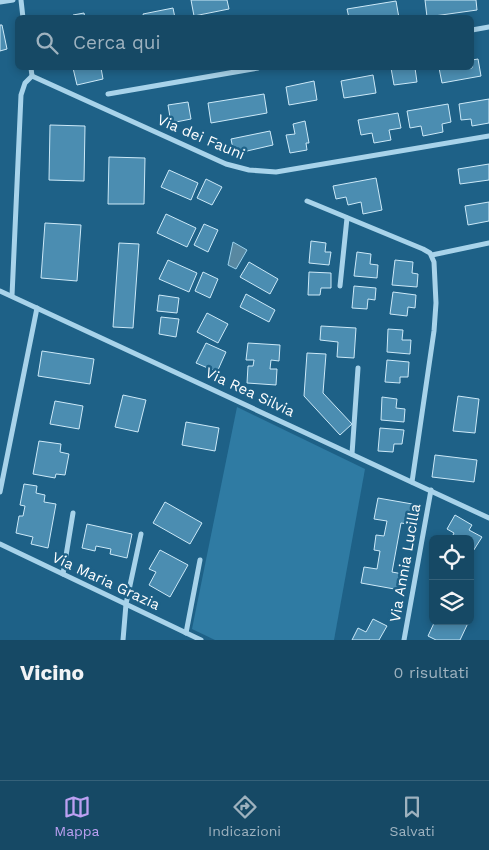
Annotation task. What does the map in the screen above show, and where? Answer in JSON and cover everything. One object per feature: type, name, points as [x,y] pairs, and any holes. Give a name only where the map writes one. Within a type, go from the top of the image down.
[{"type":"street","points":[[0,2],[13,0]]},
{"type":"street","points":[[21,0],[23,15]]},
{"type":"street","points":[[474,30],[489,27]]},
{"type":"street","points":[[12,296],[21,95],[25,83],[32,76],[31,70]]},
{"type":"street","points":[[108,94],[246,70]]},
{"type":"street","name":"Via dei Fauni","points":[[32,76],[226,164],[249,170],[276,172],[489,136]]},
{"type":"street","points":[[307,201],[423,249],[432,256],[435,267],[435,321],[412,482]]},
{"type":"street","points":[[340,286],[347,218]]},
{"type":"street","points":[[432,256],[489,244]]},
{"type":"street","name":"Via Rea Silvia","points":[[0,291],[489,518]]},
{"type":"street","points":[[0,492],[37,308]]},
{"type":"street","points":[[352,454],[358,368]]},
{"type":"street","name":"Via Annia Lucilla","points":[[404,640],[431,490]]},
{"type":"street","points":[[63,574],[73,513]]},
{"type":"street","points":[[123,640],[126,604],[141,534]]},
{"type":"street","name":"Via Maria Grazia","points":[[0,544],[201,640]]},
{"type":"street","points":[[186,633],[200,560]]},
{"type":"shaded area","points":[[233,242],[247,250],[236,269],[228,265]]},
{"type":"shaded area","points":[[237,407],[365,469],[334,640],[215,640],[192,629]]},
{"type":"building","points":[[191,0],[227,0],[229,9],[194,15]]},
{"type":"building","points":[[425,0],[476,0],[477,10],[427,15]]},
{"type":"building","points":[[396,1],[398,15],[348,15],[347,9]]},
{"type":"building","points":[[173,8],[174,15],[143,15]]},
{"type":"building","points":[[0,25],[2,25],[7,49],[0,51]]},
{"type":"building","points":[[478,59],[481,76],[442,83],[439,70],[474,70],[474,60]]},
{"type":"building","points":[[73,70],[101,70],[103,79],[77,85]]},
{"type":"building","points":[[391,70],[415,70],[417,82],[394,85]]},
{"type":"building","points":[[373,75],[376,93],[344,98],[341,81]]},
{"type":"building","points":[[314,81],[317,100],[289,105],[286,87]]},
{"type":"building","points":[[264,94],[267,113],[211,123],[208,103]]},
{"type":"building","points":[[489,99],[489,123],[472,126],[471,119],[461,120],[459,104]]},
{"type":"building","points":[[188,102],[191,119],[171,123],[168,105]]},
{"type":"building","points":[[448,104],[451,122],[442,124],[443,132],[423,136],[421,126],[410,128],[407,111]]},
{"type":"building","points":[[398,113],[401,128],[389,130],[391,140],[374,143],[372,133],[361,135],[358,120]]},
{"type":"building","points":[[305,121],[309,143],[306,143],[307,150],[290,153],[286,135],[295,134],[293,124]]},
{"type":"building","points":[[50,125],[85,126],[84,181],[49,180]]},
{"type":"building","points":[[270,131],[273,145],[234,154],[231,139]]},
{"type":"building","points":[[109,157],[145,158],[144,204],[108,204]]},
{"type":"building","points":[[489,164],[489,180],[460,184],[458,169]]},
{"type":"building","points":[[169,170],[198,183],[191,200],[161,187]]},
{"type":"building","points":[[376,178],[382,210],[363,214],[361,202],[348,205],[346,197],[336,199],[333,186]]},
{"type":"building","points":[[206,179],[222,187],[212,205],[197,198]]},
{"type":"building","points":[[489,202],[489,221],[468,225],[465,206]]},
{"type":"building","points":[[166,214],[196,228],[187,247],[157,233]]},
{"type":"building","points":[[45,223],[81,225],[77,281],[41,278]]},
{"type":"building","points":[[204,224],[218,230],[208,252],[194,245]]},
{"type":"building","points":[[311,241],[326,243],[325,252],[331,252],[329,265],[309,263]]},
{"type":"building","points":[[119,243],[139,244],[133,328],[113,327]]},
{"type":"building","points":[[357,252],[371,254],[370,264],[378,265],[377,278],[354,276]]},
{"type":"building","points":[[168,260],[197,273],[189,292],[159,279]]},
{"type":"building","points":[[395,260],[413,262],[412,273],[418,274],[417,287],[392,285]]},
{"type":"building","points":[[249,262],[278,279],[270,294],[240,277]]},
{"type":"building","points":[[203,272],[218,279],[210,298],[195,291]]},
{"type":"building","points":[[309,272],[331,273],[331,288],[321,288],[320,295],[308,295]]},
{"type":"building","points":[[354,286],[376,288],[375,300],[368,299],[367,309],[352,308]]},
{"type":"building","points":[[393,292],[416,295],[415,308],[408,307],[407,316],[390,314]]},
{"type":"building","points":[[246,294],[275,310],[269,322],[240,307]]},
{"type":"building","points":[[159,295],[179,298],[177,313],[157,311]]},
{"type":"building","points":[[207,313],[228,324],[218,343],[197,332]]},
{"type":"building","points":[[161,317],[179,319],[176,337],[159,334]]},
{"type":"building","points":[[321,326],[356,328],[354,358],[337,357],[338,342],[320,340]]},
{"type":"building","points":[[388,329],[403,330],[402,340],[411,340],[410,354],[387,352]]},
{"type":"building","points":[[206,343],[226,352],[217,372],[196,363]]},
{"type":"building","points":[[248,343],[280,345],[279,361],[271,360],[270,369],[277,369],[276,385],[247,383],[248,366],[253,366],[254,360],[246,360]]},
{"type":"building","points":[[42,351],[94,359],[90,384],[38,376]]},
{"type":"building","points":[[307,353],[326,354],[323,393],[352,424],[340,435],[304,396]]},
{"type":"building","points":[[387,360],[409,362],[408,377],[400,377],[400,383],[385,382]]},
{"type":"building","points":[[123,395],[146,400],[138,432],[115,427]]},
{"type":"building","points":[[458,396],[479,399],[475,433],[453,431]]},
{"type":"building","points":[[382,397],[397,399],[396,408],[405,409],[404,422],[381,420]]},
{"type":"building","points":[[55,401],[83,406],[79,429],[50,424]]},
{"type":"building","points":[[186,422],[219,428],[215,451],[182,445]]},
{"type":"building","points":[[380,428],[404,430],[402,444],[394,444],[393,452],[378,451]]},
{"type":"building","points":[[39,441],[61,444],[60,452],[69,454],[65,475],[56,474],[55,478],[33,474]]},
{"type":"building","points":[[435,455],[477,460],[474,482],[432,477]]},
{"type":"building","points":[[24,484],[37,486],[36,493],[45,495],[44,502],[56,504],[48,548],[31,544],[33,537],[16,533],[19,516],[23,516],[25,506],[20,505]]},
{"type":"building","points":[[378,498],[418,505],[414,525],[401,523],[392,572],[403,574],[400,590],[361,583],[364,567],[377,569],[380,551],[374,550],[376,535],[384,536],[387,521],[374,519]]},
{"type":"building","points":[[165,502],[202,523],[190,544],[153,523]]},
{"type":"building","points":[[455,515],[472,525],[469,530],[482,537],[474,550],[474,535],[453,535],[454,533],[447,529]]},
{"type":"building","points":[[87,524],[132,534],[127,558],[110,554],[111,549],[96,546],[95,551],[82,548]]},
{"type":"building","points":[[160,550],[188,565],[170,597],[149,585],[156,572],[149,569]]},
{"type":"building","points":[[373,619],[387,626],[379,640],[352,640],[358,628],[366,632]]},
{"type":"building","points":[[433,625],[467,625],[460,640],[436,640],[428,636]]}]
